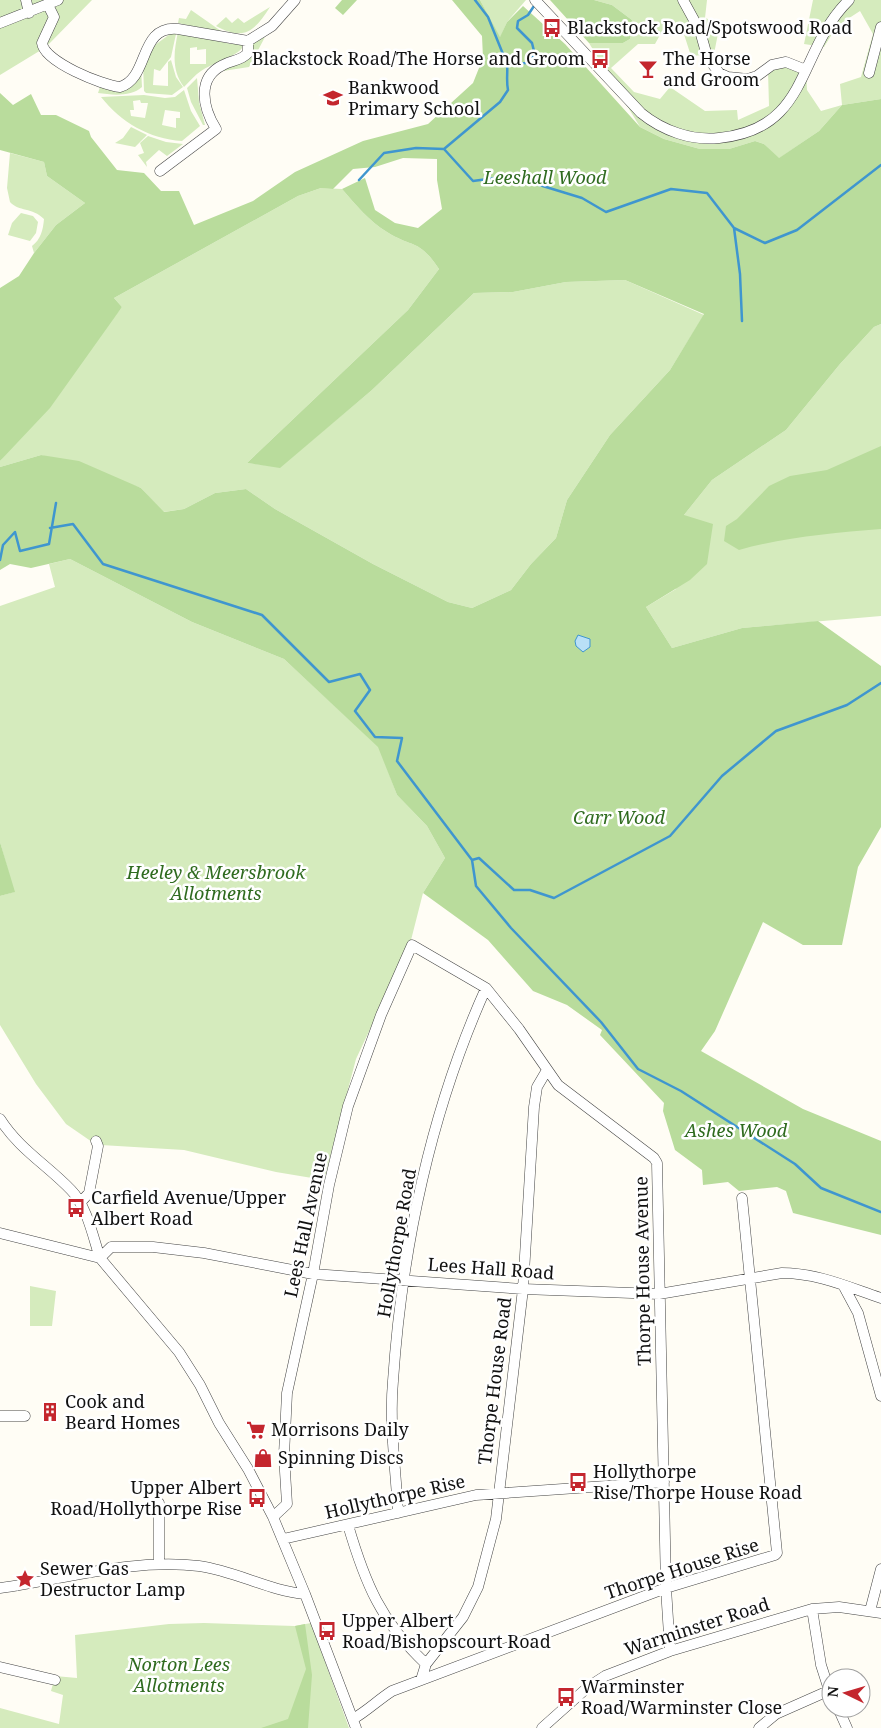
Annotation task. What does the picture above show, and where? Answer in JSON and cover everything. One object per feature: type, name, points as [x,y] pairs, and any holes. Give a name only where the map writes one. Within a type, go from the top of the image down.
[{"type":"street","points":[[26,0],[29,13]]},
{"type":"street","points":[[0,23],[58,0]]},
{"type":"street","points":[[48,5],[54,17],[42,43],[47,55],[113,86],[120,87],[128,83],[142,61],[152,39],[169,28],[248,40],[272,26],[295,0]]},
{"type":"street","points":[[535,0],[641,114],[658,125],[691,137],[716,139],[744,135],[756,130],[782,110],[791,100],[826,27],[849,0]]},
{"type":"street","points":[[683,0],[694,17],[707,56],[719,73],[728,77],[748,79],[757,76],[772,65],[786,62],[806,70]]},
{"type":"street","points":[[870,73],[881,27]]},
{"type":"street","points":[[160,171],[216,129],[209,118],[206,106],[205,85],[210,74],[215,70],[244,58],[248,53],[248,40]]},
{"type":"street","name":"Thorpe House Avenue","points":[[412,945],[486,988],[558,1085],[654,1158],[657,1163],[666,1588],[670,1651]]},
{"type":"street","name":"Lees Hall Avenue","points":[[273,1516],[286,1504],[284,1455],[287,1393],[348,1106],[381,1015],[412,945]]},
{"type":"street","name":"Hollythorpe Road","points":[[398,1513],[392,1382],[403,1280],[438,1118],[486,988]]},
{"type":"street","name":"Thorpe House Road","points":[[421,1680],[426,1664],[463,1617],[478,1587],[496,1519],[523,1289],[534,1107],[537,1087],[547,1070]]},
{"type":"street","points":[[0,1119],[12,1138],[72,1191],[80,1203],[100,1258],[179,1352],[200,1385],[218,1423],[248,1469],[273,1516],[355,1723]]},
{"type":"street","points":[[0,1139],[12,1138]]},
{"type":"street","points":[[80,1203],[88,1193],[98,1146],[96,1141]]},
{"type":"street","name":"Thorpe House Rise","points":[[355,1723],[392,1691],[666,1588],[774,1556],[778,1549],[742,1198]]},
{"type":"street","points":[[0,1233],[100,1258]]},
{"type":"street","name":"Lees Hall Road","points":[[100,1258],[110,1248],[153,1247],[204,1253],[313,1274],[523,1289],[659,1294],[782,1273],[800,1273],[816,1275],[881,1298]]},
{"type":"street","points":[[843,1285],[858,1312],[881,1396]]},
{"type":"street","points":[[0,1416],[25,1416]]},
{"type":"street","name":"Hollythorpe Rise","points":[[283,1538],[348,1525],[459,1498],[664,1482]]},
{"type":"street","points":[[158,1503],[159,1563]]},
{"type":"street","points":[[348,1525],[359,1563],[384,1618],[404,1643],[426,1664]]},
{"type":"street","points":[[0,1588],[159,1563],[200,1566],[226,1572],[290,1593],[305,1594]]},
{"type":"street","points":[[870,1611],[881,1569]]},
{"type":"street","name":"Warminster Road","points":[[542,1728],[588,1687],[605,1676],[670,1651],[812,1609],[839,1607],[881,1613]]},
{"type":"street","points":[[812,1609],[822,1668]]},
{"type":"street","points":[[0,1667],[55,1680]]},
{"type":"street","points":[[759,1728],[776,1714],[821,1697]]},
{"type":"green space","points":[[0,0],[92,0],[46,47],[0,75]]},
{"type":"green space","points":[[342,0],[357,0],[343,15],[335,8]]},
{"type":"green space","points":[[452,0],[480,0],[500,37],[507,22],[523,6],[565,44],[640,127],[664,139],[700,149],[729,149],[755,141],[764,144],[779,158],[819,131],[842,105],[881,99],[881,324],[874,327],[840,364],[786,430],[712,480],[684,515],[713,524],[707,564],[690,580],[646,607],[672,648],[742,628],[818,621],[881,666],[881,827],[858,867],[842,945],[803,945],[763,922],[715,1031],[701,1051],[803,1109],[881,1141],[881,1235],[793,1213],[786,1191],[777,1187],[739,1191],[728,1182],[703,1185],[702,1170],[675,1150],[663,1111],[664,1103],[600,1035],[602,1030],[567,1005],[533,991],[488,940],[423,893],[445,858],[427,826],[397,795],[378,747],[284,659],[192,622],[70,559],[31,568],[10,564],[0,570],[0,467],[41,455],[79,461],[141,488],[164,512],[184,509],[215,493],[246,489],[275,509],[373,564],[448,602],[472,608],[511,590],[531,564],[556,538],[567,500],[610,435],[670,370],[704,314],[625,280],[566,282],[513,292],[474,293],[372,390],[280,468],[247,463],[408,310],[439,269],[432,259],[420,248],[396,237],[374,223],[342,189],[365,178],[375,210],[395,223],[418,228],[442,209],[437,180],[437,159],[403,158],[375,167],[353,169],[333,189],[321,188],[298,196],[114,298],[122,307],[50,408],[0,461],[0,288],[19,276],[56,225],[85,203],[47,176],[44,162],[0,150],[0,93],[13,105],[31,94],[41,115],[56,115],[89,131],[91,137],[117,170],[144,173],[161,191],[179,191],[194,225],[253,201],[295,172],[363,141],[428,124],[473,83],[483,58],[482,36]]},
{"type":"green space","points":[[480,0],[526,0],[507,22],[500,38]]},
{"type":"green space","points":[[550,0],[594,0],[612,5],[632,20],[630,39],[623,43],[589,43]]},
{"type":"green space","points":[[594,0],[707,0],[705,18],[720,23],[714,54],[691,56],[680,22],[666,24],[655,44],[638,44],[611,68],[634,92],[660,99],[670,87],[705,111],[737,110],[738,120],[769,106],[768,71],[779,64],[806,71],[807,90],[821,111],[842,105],[819,131],[778,159],[764,144],[755,141],[729,149],[700,149],[664,139],[640,127],[589,43],[623,43],[630,39],[632,20],[612,5]]},
{"type":"green space","points":[[813,0],[881,0],[881,99],[842,105],[840,84],[861,77],[873,34],[860,11],[837,26],[824,47],[804,44]]},
{"type":"green space","points":[[270,7],[259,22],[248,31],[235,33],[216,26],[226,17],[232,23],[238,18],[244,23]]},
{"type":"green space","points":[[191,10],[221,31],[178,23],[179,18],[186,19]]},
{"type":"green space","points":[[178,32],[231,44],[242,44],[242,48],[235,54],[205,68],[184,87],[175,67]],"holes":[[[197,47],[197,50],[206,49],[206,64],[190,64],[190,48]]]},
{"type":"green space","points":[[170,34],[176,34],[171,57],[160,71],[154,69],[153,85],[168,86],[168,62],[171,60],[176,77],[183,87],[172,95],[146,93],[144,91],[143,63],[155,45]]},
{"type":"green space","points":[[265,37],[249,67],[223,71],[253,43]]},
{"type":"green space","points":[[141,69],[142,87],[138,90],[121,94],[98,93],[100,87],[115,90]]},
{"type":"green space","points":[[197,78],[199,102],[205,125],[203,125],[191,102],[187,88]]},
{"type":"green space","points":[[184,90],[191,111],[200,126],[182,141],[158,137],[137,128],[117,114],[101,97],[144,95],[165,98],[175,97]],"holes":[[[140,100],[141,103],[148,103],[145,118],[131,116],[130,110],[134,110],[133,101]],[[165,110],[180,112],[180,118],[176,118],[176,128],[162,125]]]},
{"type":"green space","points":[[131,127],[147,135],[135,147],[115,143],[123,138]]},
{"type":"green space","points":[[148,136],[166,142],[183,144],[167,156],[159,150],[146,162],[147,167],[138,155],[144,153],[140,143]]},
{"type":"green space","points":[[10,153],[44,162],[47,176],[85,203],[56,225],[34,253],[32,246],[41,234],[44,219],[10,202],[7,188]]},
{"type":"green space","points":[[321,188],[342,189],[374,223],[396,237],[420,248],[432,259],[439,269],[408,310],[247,463],[280,467],[372,390],[474,293],[513,292],[566,282],[625,280],[704,315],[670,370],[610,435],[567,500],[556,538],[531,564],[511,590],[472,608],[448,602],[373,564],[275,509],[246,489],[215,493],[184,509],[163,512],[141,488],[41,455],[0,467],[0,461],[122,307],[114,298],[298,196]]},
{"type":"green space","points":[[21,213],[33,216],[38,222],[36,233],[30,241],[8,235],[12,223]]},
{"type":"green space","points":[[881,324],[881,616],[742,628],[672,648],[646,607],[676,589],[684,515],[712,480],[786,430],[840,364],[874,327]]},
{"type":"green space","points":[[881,446],[881,529],[792,539],[739,550],[724,541],[726,526],[737,519],[769,486],[790,476],[827,470]]},
{"type":"green space","name":"Heeley & Meersbrook Allotments","points":[[70,559],[192,622],[284,659],[379,747],[397,795],[427,826],[445,858],[423,893],[410,944],[356,1059],[324,1180],[276,1172],[184,1150],[95,1144],[66,1124],[36,1084],[0,1025],[0,896],[14,892],[0,842],[0,606],[55,587],[49,564]]},
{"type":"green space","points":[[0,842],[15,892],[0,896]]},
{"type":"green space","points":[[30,1286],[56,1291],[52,1326],[30,1326]]},
{"type":"green space","name":"Norton Lees Allotments","points":[[204,1623],[295,1626],[311,1623],[349,1728],[0,1728],[0,1708],[59,1724],[63,1695],[51,1691],[55,1676],[77,1678],[75,1635],[169,1624]]},
{"type":"green space","points":[[305,1624],[312,1675],[308,1728],[261,1728],[288,1719],[306,1669],[295,1626]]},
{"type":"water","points":[[578,635],[590,639],[590,647],[583,652],[576,646],[575,641]]},
{"type":"waterway","points":[[475,0],[488,17],[507,64]]},
{"type":"waterway","points":[[359,180],[384,153],[416,148],[444,149],[500,102],[508,90],[507,64],[526,63],[535,55],[532,43],[517,28],[518,21],[528,15],[536,3]]},
{"type":"waterway","points":[[444,149],[473,181],[510,176],[582,198],[606,212],[671,189],[707,193],[734,228],[765,243],[797,230],[881,165]]},
{"type":"waterway","points":[[734,228],[740,274],[742,321]]},
{"type":"waterway","points":[[0,560],[3,545],[15,532],[20,551],[49,544],[56,503]]},
{"type":"waterway","points":[[50,528],[73,524],[103,564],[262,615],[329,682],[360,674],[370,690],[355,711],[375,737],[402,738],[397,761],[472,860],[476,886],[511,928],[601,1022],[638,1069],[681,1091],[795,1164],[821,1188],[881,1212]]},
{"type":"waterway","points":[[472,860],[479,858],[514,890],[530,890],[554,898],[670,836],[722,776],[776,731],[847,705],[881,683]]},
{"type":"place","name":"Blackstock Road/Spotswood Road","points":[[552,28]]},
{"type":"place","name":"Blackstock Road/The Horse and Groom","points":[[600,59]]},
{"type":"place","name":"The Horse and Groom","points":[[648,69]]},
{"type":"place","name":"Bankwood Primary School","points":[[333,98]]},
{"type":"place","name":"Carfield Avenue/Upper Albert Road","points":[[76,1208]]},
{"type":"place","name":"Cook and Beard Homes","points":[[50,1412]]},
{"type":"place","name":"Morrisons Daily","points":[[256,1430]]},
{"type":"place","name":"Spinning Discs","points":[[263,1458]]},
{"type":"place","name":"Hollythorpe Rise/Thorpe House Road","points":[[578,1482]]},
{"type":"place","name":"Upper Albert Road/Hollythorpe Rise","points":[[257,1498]]},
{"type":"place","name":"Sewer Gas Destructor Lamp","points":[[25,1579]]},
{"type":"place","name":"Upper Albert Road/Bishopscourt Road","points":[[327,1631]]},
{"type":"place","name":"Warminster Road/Warminster Close","points":[[566,1697]]},
{"type":"park label","name":"Leeshall Wood","points":[[545,178]]},
{"type":"park label","name":"Carr Wood","points":[[619,818]]},
{"type":"park label","name":"Ashes Wood","points":[[736,1131]]}]
